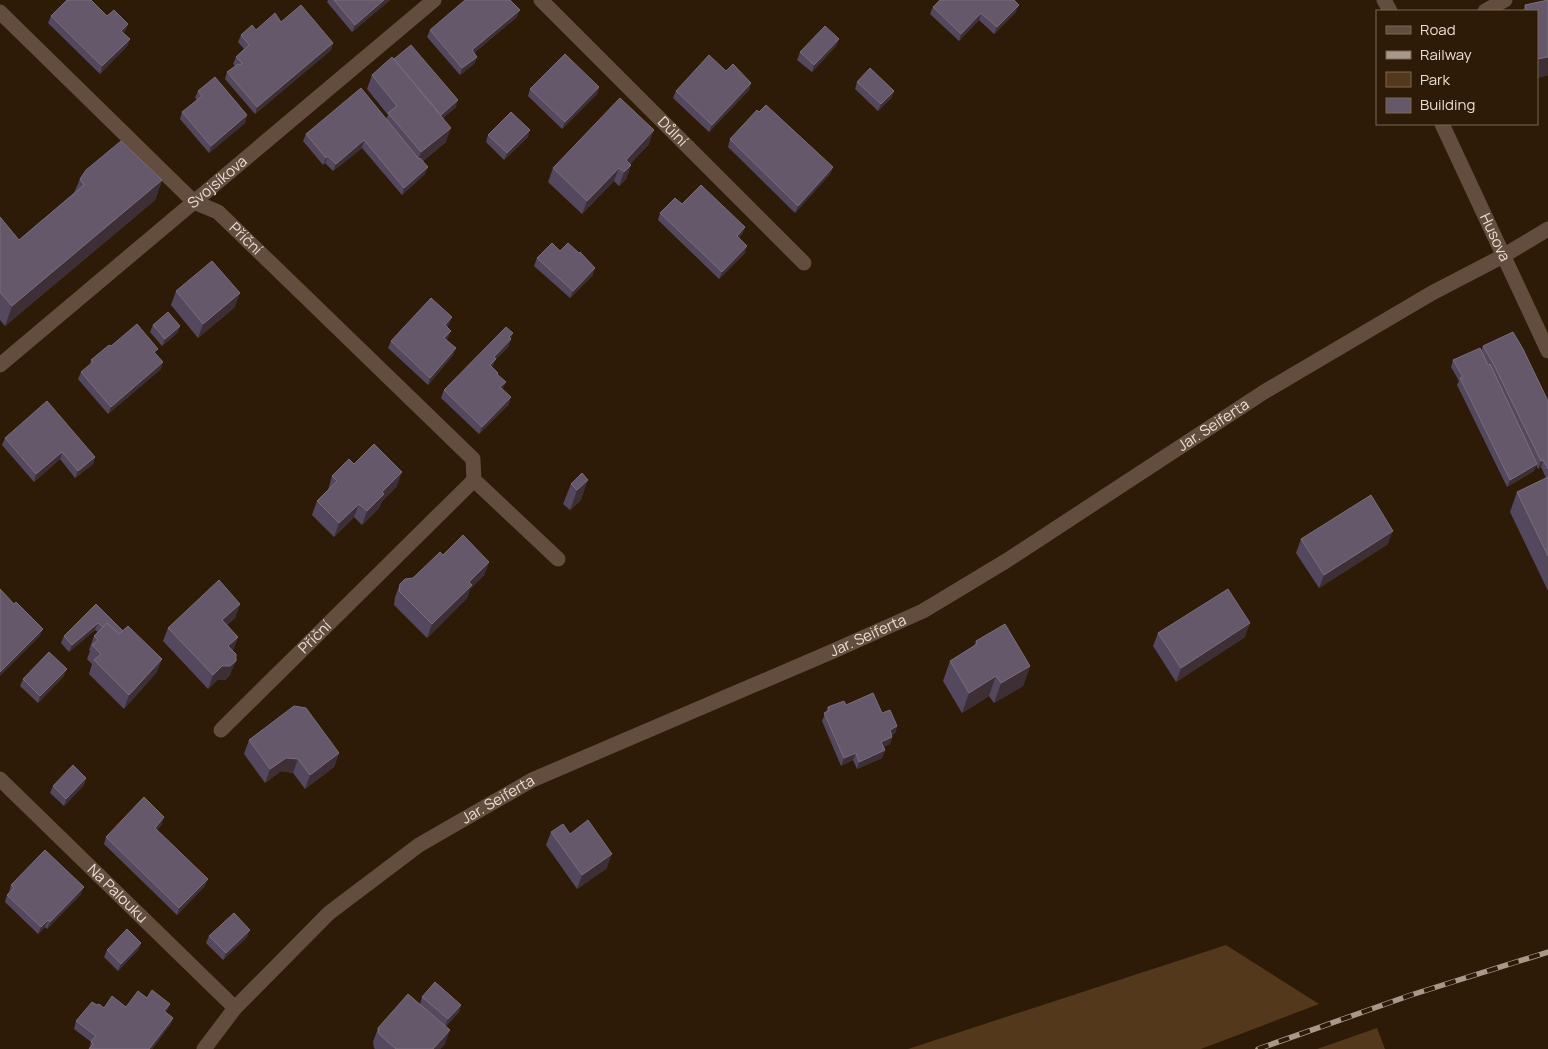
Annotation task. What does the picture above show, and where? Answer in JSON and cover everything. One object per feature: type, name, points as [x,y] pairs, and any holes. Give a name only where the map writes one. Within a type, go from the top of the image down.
[{"type":"street","name":"Svojsíkova","points":[[0,365],[434,0]]},
{"type":"street","name":"Důlní","points":[[541,0],[804,263]]},
{"type":"street","points":[[1487,10],[1505,0]]},
{"type":"street","name":"Příční","points":[[0,12],[194,202],[218,212],[473,459],[474,480],[221,730]]},
{"type":"street","name":"Husova","points":[[1442,125],[1548,350]]},
{"type":"street","name":"Jar. Seiferta","points":[[204,1049],[235,1008],[329,913],[419,845],[532,780],[923,611],[1006,561],[1264,392],[1432,293],[1503,256],[1548,229]]},
{"type":"street","points":[[474,480],[558,559]]},
{"type":"street","name":"Na Palouku","points":[[0,779],[235,1008]]},
{"type":"green space","points":[[1226,945],[1319,1004],[1201,1049],[908,1049]]},
{"type":"green space","points":[[1377,1028],[1385,1049],[1317,1049]]},
{"type":"building","points":[[67,0],[91,0],[107,16],[114,10],[128,24],[121,31],[130,39],[102,66],[51,16]]},
{"type":"building","points":[[334,0],[384,0],[355,25]]},
{"type":"building","points":[[465,0],[510,0],[520,10],[472,50],[477,57],[462,68],[430,30]]},
{"type":"building","points":[[940,0],[1014,0],[1019,5],[997,27],[981,13],[961,34],[933,7]]},
{"type":"building","points":[[1548,0],[1548,57],[1538,59],[1538,10],[1527,10],[1525,5]]},
{"type":"building","points":[[301,5],[333,43],[257,107],[227,72],[242,63],[236,57],[249,45],[241,35],[252,25],[256,30],[275,13],[281,22]]},
{"type":"building","points":[[825,26],[839,39],[814,65],[800,52]]},
{"type":"building","points":[[411,45],[458,100],[441,115],[394,59]]},
{"type":"building","points":[[565,54],[599,87],[565,122],[530,89]]},
{"type":"building","points":[[709,55],[726,71],[733,64],[751,83],[712,125],[676,91]]},
{"type":"building","points":[[392,57],[451,128],[421,152],[388,113],[397,106],[372,75]]},
{"type":"building","points":[[870,68],[894,91],[881,104],[857,82]]},
{"type":"building","points":[[215,77],[247,115],[211,146],[182,112],[202,96],[198,91]]},
{"type":"building","points":[[361,88],[419,159],[428,167],[404,188],[364,140],[336,164],[328,156],[326,158],[306,134]]},
{"type":"building","points":[[620,98],[654,130],[626,160],[631,165],[624,172],[619,168],[587,201],[553,168]]},
{"type":"building","points":[[766,105],[833,167],[798,206],[730,139],[757,110],[759,112]]},
{"type":"building","points":[[511,112],[530,130],[507,153],[488,135]]},
{"type":"building","points":[[121,141],[162,180],[12,306],[0,292],[0,217],[19,240],[84,185],[80,179],[86,170]]},
{"type":"building","points":[[701,185],[745,227],[737,236],[747,246],[722,272],[660,213],[675,198],[682,204]]},
{"type":"building","points":[[552,243],[560,251],[568,243],[580,252],[595,268],[573,291],[537,258]]},
{"type":"building","points":[[212,261],[240,293],[203,324],[176,291]]},
{"type":"building","points":[[431,298],[452,317],[445,325],[451,331],[444,338],[456,348],[430,378],[391,341]]},
{"type":"building","points":[[168,312],[180,326],[165,339],[153,325]]},
{"type":"building","points":[[137,324],[158,349],[154,352],[163,362],[111,407],[81,372],[93,362],[91,360]]},
{"type":"building","points":[[506,327],[513,333],[509,337],[511,339],[494,357],[496,359],[490,365],[506,382],[500,387],[511,397],[482,427],[444,390]]},
{"type":"building","points":[[1513,332],[1548,401],[1548,469],[1543,460],[1541,461],[1483,346]]},
{"type":"building","points":[[1480,348],[1488,365],[1490,364],[1537,464],[1510,480],[1460,378],[1463,377],[1453,360]]},
{"type":"building","points":[[47,401],[95,457],[78,471],[62,452],[36,474],[5,438]]},
{"type":"building","points":[[374,444],[402,472],[382,492],[384,494],[367,511],[359,504],[339,523],[317,501],[337,481],[332,476],[349,459],[354,464]]},
{"type":"building","points":[[582,473],[588,480],[577,490],[571,484]]},
{"type":"building","points":[[1548,477],[1548,556],[1517,492]]},
{"type":"building","points":[[1371,495],[1393,531],[1324,575],[1301,539]]},
{"type":"building","points":[[463,535],[489,562],[469,582],[472,585],[432,624],[399,591],[400,584],[405,579],[413,578],[440,552],[443,555]]},
{"type":"building","points":[[219,580],[240,604],[222,620],[238,637],[228,646],[236,654],[236,661],[230,666],[222,666],[213,675],[168,628]]},
{"type":"building","points":[[0,589],[43,629],[0,672]]},
{"type":"building","points":[[1228,589],[1250,623],[1181,668],[1158,633]]},
{"type":"building","points":[[96,604],[123,631],[119,634],[107,623],[103,627],[98,623],[72,645],[64,636]]},
{"type":"building","points":[[107,623],[119,634],[128,626],[162,659],[129,695],[94,660],[101,654],[92,645],[98,640],[94,636]]},
{"type":"building","points":[[1005,624],[1030,666],[1001,683],[996,676],[969,693],[950,661],[977,644],[976,641]]},
{"type":"building","points":[[49,652],[67,669],[40,696],[23,679]]},
{"type":"building","points":[[873,693],[882,713],[890,710],[897,726],[890,730],[892,737],[881,742],[885,750],[859,762],[856,753],[844,758],[824,713],[829,711],[828,707],[844,701],[846,705]]},
{"type":"building","points":[[294,706],[306,708],[339,753],[310,775],[298,759],[286,758],[270,769],[249,740]]},
{"type":"building","points":[[73,765],[86,778],[66,799],[53,786]]},
{"type":"building","points":[[144,797],[164,817],[155,828],[208,879],[179,908],[106,837]]},
{"type":"building","points":[[588,820],[612,854],[582,875],[551,832],[563,824],[570,834]]},
{"type":"building","points":[[45,850],[84,887],[50,922],[48,920],[41,927],[7,895],[14,888],[11,885]]},
{"type":"building","points":[[234,913],[250,930],[226,953],[209,936]]},
{"type":"building","points":[[127,929],[141,943],[121,964],[107,950]]},
{"type":"building","points":[[435,982],[461,1005],[448,1019],[422,997]]},
{"type":"building","points":[[152,990],[170,1004],[164,1011],[173,1018],[149,1049],[89,1049],[93,1044],[91,1042],[96,1036],[76,1021],[92,1002],[104,1008],[112,996],[126,1007],[138,991],[147,998]]},
{"type":"building","points":[[408,994],[450,1030],[433,1049],[396,1049],[379,1034],[378,1028]]},
{"type":"railway","points":[[1258,1049],[1411,995],[1548,952]]}]
